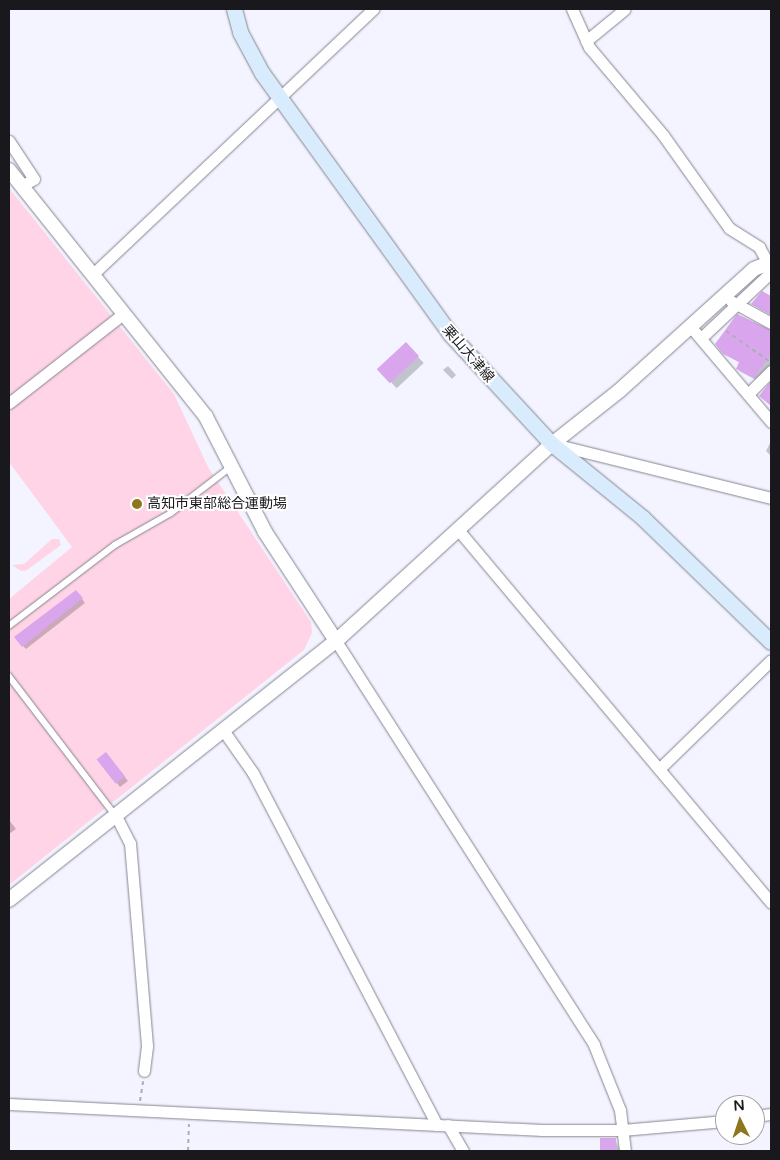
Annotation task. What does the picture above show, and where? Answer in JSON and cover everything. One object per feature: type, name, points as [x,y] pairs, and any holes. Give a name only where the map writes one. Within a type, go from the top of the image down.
[{"type":"main road","name":"栗山大津線","points":[[234,9],[240,32],[280,96],[450,334],[552,444],[643,518],[771,642]]},
{"type":"street","points":[[93,274],[373,9]]},
{"type":"street","points":[[572,9],[586,41],[663,135],[729,228],[759,248],[770,267],[754,269],[731,299],[714,326],[701,338]]},
{"type":"street","points":[[586,41],[625,9]]},
{"type":"street","points":[[9,141],[34,179],[22,186]]},
{"type":"street","points":[[9,170],[206,417],[265,532],[594,1045],[620,1110],[625,1151]]},
{"type":"street","points":[[731,299],[771,323]]},
{"type":"street","points":[[9,900],[118,822],[223,730],[336,641],[460,532],[552,444],[619,391],[690,326],[731,299]]},
{"type":"street","points":[[9,403],[124,313]]},
{"type":"street","points":[[690,326],[771,422]]},
{"type":"street","points":[[748,394],[771,371]]},
{"type":"street","points":[[552,444],[771,498]]},
{"type":"street","points":[[460,532],[771,903]]},
{"type":"street","points":[[659,769],[771,660]]},
{"type":"street","points":[[223,730],[253,773],[442,1125],[463,1151]]},
{"type":"street","points":[[118,822],[130,843],[147,1046],[144,1071]]},
{"type":"street","points":[[9,1104],[442,1125],[622,1130],[715,1122]]},
{"type":"lane","points":[[9,626],[115,545],[171,513],[231,468]]},
{"type":"lane","points":[[9,676],[118,822]]},
{"type":"path","points":[[714,326],[745,341],[771,362]]},
{"type":"path","points":[[138,1111],[144,1071]]},
{"type":"path","points":[[188,1112],[188,1151]]},
{"type":"shaded area","name":"高知市東部総合運動場","points":[[9,188],[174,394],[208,467],[311,622],[312,633],[304,650],[9,885],[9,599],[72,547],[9,462]]},
{"type":"shaded area","points":[[52,539],[59,539],[61,545],[27,570],[21,571],[12,565],[24,564]]},
{"type":"building","points":[[762,291],[771,296],[771,315],[751,304]]},
{"type":"building","points":[[737,314],[771,330],[771,354],[754,378],[736,369],[739,362],[723,354],[715,344]]},
{"type":"building","points":[[406,342],[419,356],[390,383],[377,369]]},
{"type":"building","points":[[771,381],[771,406],[759,396]]},
{"type":"building","points":[[76,590],[83,598],[22,647],[14,637]]},
{"type":"building","points":[[106,752],[125,776],[116,784],[97,759]]},
{"type":"building","points":[[600,1138],[616,1138],[616,1151],[600,1151]]},
{"type":"place","name":"高知市東部総合運動場","points":[[137,504]]}]
